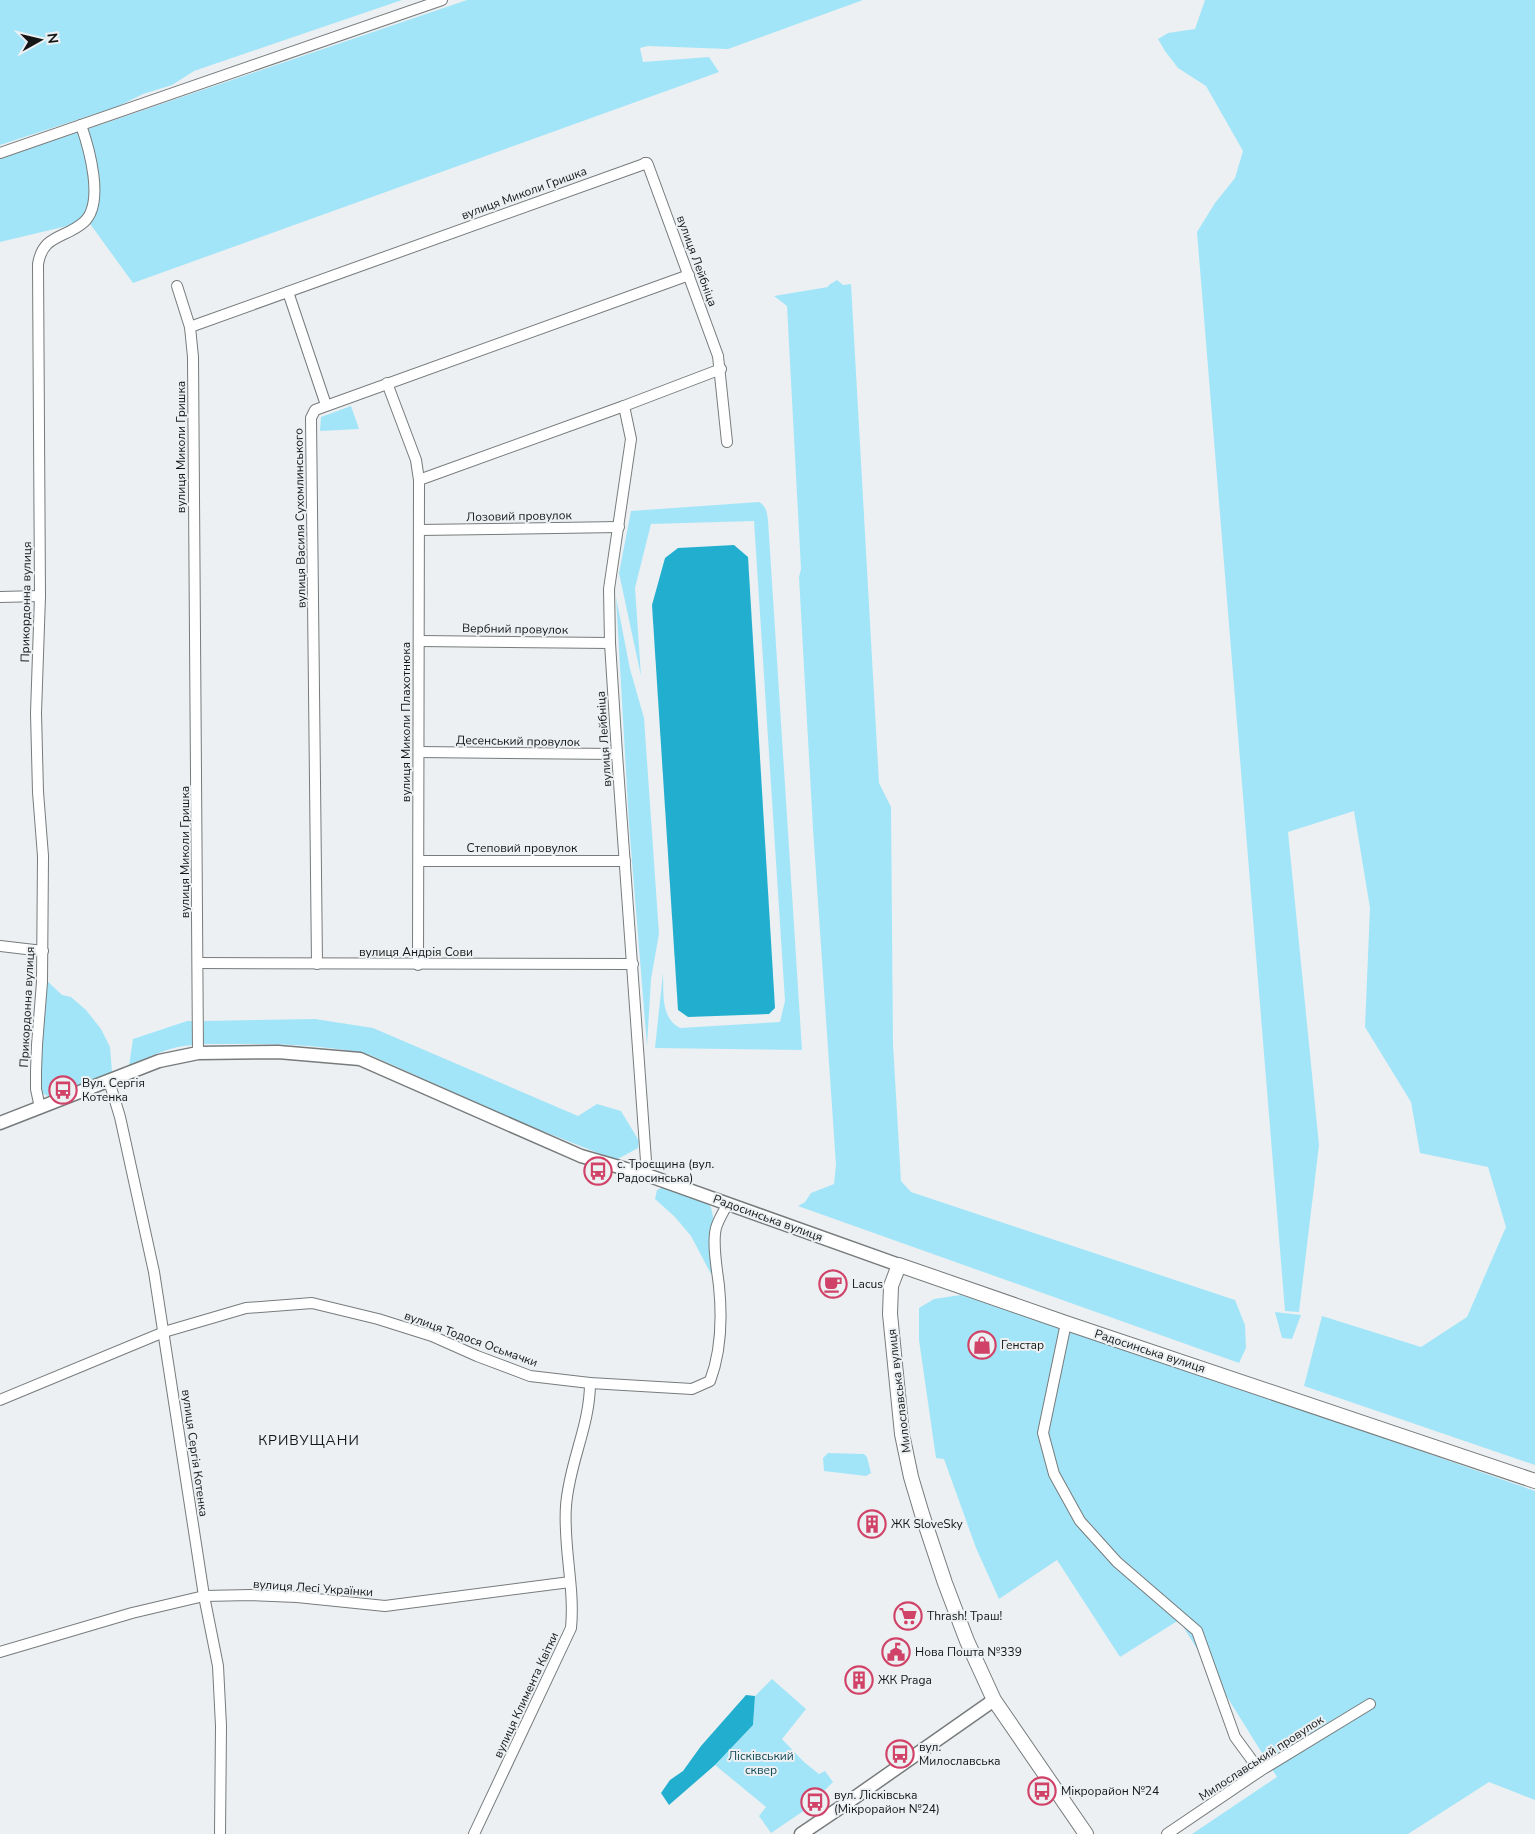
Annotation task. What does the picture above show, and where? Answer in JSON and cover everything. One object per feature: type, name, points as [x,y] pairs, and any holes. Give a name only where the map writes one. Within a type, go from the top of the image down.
[{"type":"main road","name":"Радосинська вулиця","points":[[899,1265],[1535,1481]]},
{"type":"main road","name":"Милославська вулиця","points":[[899,1265],[892,1286],[890,1314],[902,1434],[911,1478],[945,1583],[967,1642],[994,1700],[1086,1834]]},
{"type":"street","points":[[0,153],[442,0]]},
{"type":"street","name":"Прикордонна вулиця","points":[[40,1108],[36,1089],[43,950],[43,856],[38,792],[36,713],[40,596],[38,264],[40,254],[52,239],[78,227],[86,220],[93,203],[94,178],[91,154],[81,125]]},
{"type":"street","name":"вулиця Лейбніца","points":[[645,163],[648,165],[718,356],[721,369],[727,442]]},
{"type":"street","name":"вулиця Миколи Гришка","points":[[198,1053],[193,357],[190,327],[645,163]]},
{"type":"street","name":"вулиця Василя Сухомлинського","points":[[317,964],[311,418],[315,410],[689,275]]},
{"type":"street","points":[[177,286],[190,327]]},
{"type":"street","points":[[288,292],[326,405]]},
{"type":"street","points":[[419,480],[721,369]]},
{"type":"street","name":"вулиця Миколи Плахотнюка","points":[[386,383],[416,460],[419,480],[418,965]]},
{"type":"street","name":"вулиця Лейбніца","points":[[624,406],[631,439],[609,589],[610,643],[616,754],[633,964],[647,1175]]},
{"type":"street","name":"Лозовий провулок","points":[[419,530],[619,527]]},
{"type":"street","points":[[0,597],[40,596]]},
{"type":"street","name":"Вербний провулок","points":[[419,641],[610,643]]},
{"type":"street","name":"Десенський провулок","points":[[419,752],[616,754]]},
{"type":"street","name":"Степовий провулок","points":[[419,861],[625,861]]},
{"type":"street","points":[[0,946],[43,950]]},
{"type":"street","name":"вулиця Андрія Сови","points":[[198,963],[633,964]]},
{"type":"street","name":"Радосинська вулиця","points":[[0,1123],[159,1061],[198,1053],[278,1052],[360,1059],[581,1156],[647,1175],[899,1265]]},
{"type":"street","name":"вулиця Сергія Котенка","points":[[109,1081],[120,1117],[145,1226],[164,1332],[204,1596],[218,1666],[221,1726],[220,1834]]},
{"type":"street","name":"вулиця Тодося Осьмачки","points":[[0,1400],[164,1332],[246,1308],[312,1303],[378,1318],[432,1336],[477,1356],[530,1376],[692,1389],[710,1381],[715,1366],[719,1339],[716,1228],[728,1204]]},
{"type":"street","points":[[1066,1323],[1042,1433],[1054,1474],[1080,1521],[1111,1556],[1196,1631],[1235,1737],[1260,1771]]},
{"type":"street","name":"вулиця Климента Квітки","points":[[474,1834],[571,1628],[573,1611],[565,1523],[566,1504],[570,1478],[588,1414],[590,1382]]},
{"type":"street","name":"вулиця Лесі Українки","points":[[0,1652],[132,1613],[204,1596],[251,1595],[297,1597],[385,1606],[570,1582]]},
{"type":"street","points":[[801,1834],[837,1811],[994,1700]]},
{"type":"street","name":"Милославський провулок","points":[[1167,1834],[1260,1771],[1370,1704]]},
{"type":"green space","points":[[0,0],[402,0],[194,71],[172,85],[143,94],[119,106],[0,145]]},
{"type":"green space","points":[[467,0],[863,0],[728,49],[648,46],[640,48],[643,62],[709,57],[719,72],[133,283],[88,221],[0,242],[0,159]]},
{"type":"green space","points":[[1205,0],[1535,0],[1535,1465],[1304,1386],[1322,1316],[1421,1347],[1467,1317],[1506,1227],[1488,1167],[1420,1153],[1411,1102],[1365,1027],[1370,908],[1354,811],[1288,832],[1319,1145],[1299,1312],[1285,1311],[1197,232],[1215,203],[1235,178],[1243,151],[1206,86],[1178,68],[1158,39],[1168,33],[1195,29]]},
{"type":"green space","points":[[837,280],[843,285],[851,284],[879,783],[891,807],[893,1044],[901,1181],[911,1192],[1235,1300],[1245,1325],[1246,1348],[1239,1363],[798,1206],[805,1202],[811,1193],[834,1184],[836,1165],[813,829],[787,306],[774,296],[828,287]]},
{"type":"green space","points":[[351,406],[359,429],[320,431],[321,417]]},
{"type":"green space","points":[[759,502],[766,510],[768,520],[802,1050],[655,1048],[663,973],[666,1011],[669,1018],[680,1028],[780,1022],[785,1001],[754,521],[651,524],[635,588],[641,676],[619,573],[631,511]]},
{"type":"green space","points":[[616,597],[630,669],[644,718],[659,934],[651,979],[647,1046],[629,824]]},
{"type":"green space","points":[[45,979],[62,995],[71,997],[86,1010],[101,1029],[110,1047],[112,1072],[50,1097],[41,1093],[39,1045]]},
{"type":"green space","points":[[315,1019],[373,1028],[578,1116],[597,1104],[621,1111],[639,1141],[638,1148],[616,1160],[527,1125],[370,1055],[308,1046],[203,1044],[204,1021]]},
{"type":"green space","points":[[187,1021],[193,1021],[194,1045],[169,1049],[129,1066],[133,1039]]},
{"type":"green space","points":[[663,1187],[705,1202],[711,1207],[713,1217],[711,1274],[691,1236],[675,1217],[655,1199],[657,1190]]},
{"type":"green space","points":[[961,1295],[1535,1491],[1535,1800],[1489,1782],[1408,1834],[1192,1834],[1277,1777],[1179,1620],[1120,1657],[1057,1560],[999,1599],[976,1548],[944,1459],[936,1458],[919,1340],[919,1308],[934,1299]]},
{"type":"green space","points":[[1275,1312],[1301,1315],[1292,1339],[1282,1338]]},
{"type":"green space","points":[[828,1453],[864,1454],[867,1457],[871,1473],[866,1476],[824,1471],[823,1458]]},
{"type":"green space","name":"Лісківський сквер","points":[[772,1679],[806,1709],[782,1739],[804,1762],[819,1774],[825,1771],[833,1782],[823,1792],[824,1794],[804,1808],[805,1810],[771,1833],[759,1816],[766,1807],[715,1765],[753,1725],[755,1696]]},
{"type":"shaded area","points":[[734,545],[748,557],[775,1008],[769,1014],[688,1017],[678,1010],[652,605],[665,558],[678,548]]},
{"type":"shaded area","points":[[746,1695],[755,1696],[753,1725],[715,1765],[669,1805],[661,1793],[670,1780],[683,1771],[701,1746]]},
{"type":"place","name":"Вул. Сергія Котенка","points":[[63,1090]]},
{"type":"place","name":"с. Троєщина (вул. Радосинська)","points":[[598,1171]]},
{"type":"place","name":"Lacus","points":[[833,1284]]},
{"type":"place","name":"Генстар","points":[[982,1345]]},
{"type":"place","name":"ЖК SloveSky","points":[[872,1524]]},
{"type":"place","name":"Thrash! Траш!","points":[[908,1616]]},
{"type":"place","name":"Нова Пошта №339","points":[[896,1652]]},
{"type":"place","name":"ЖК Praga","points":[[859,1680]]},
{"type":"place","name":"вул. Милославська","points":[[900,1754]]},
{"type":"place","name":"Мікрорайон №24","points":[[1042,1791]]},
{"type":"place","name":"вул. Лісківська (Мікрорайон №24)","points":[[815,1802]]},
{"type":"district","name":"КРИВУЩАНИ","points":[[309,1440]]}]
